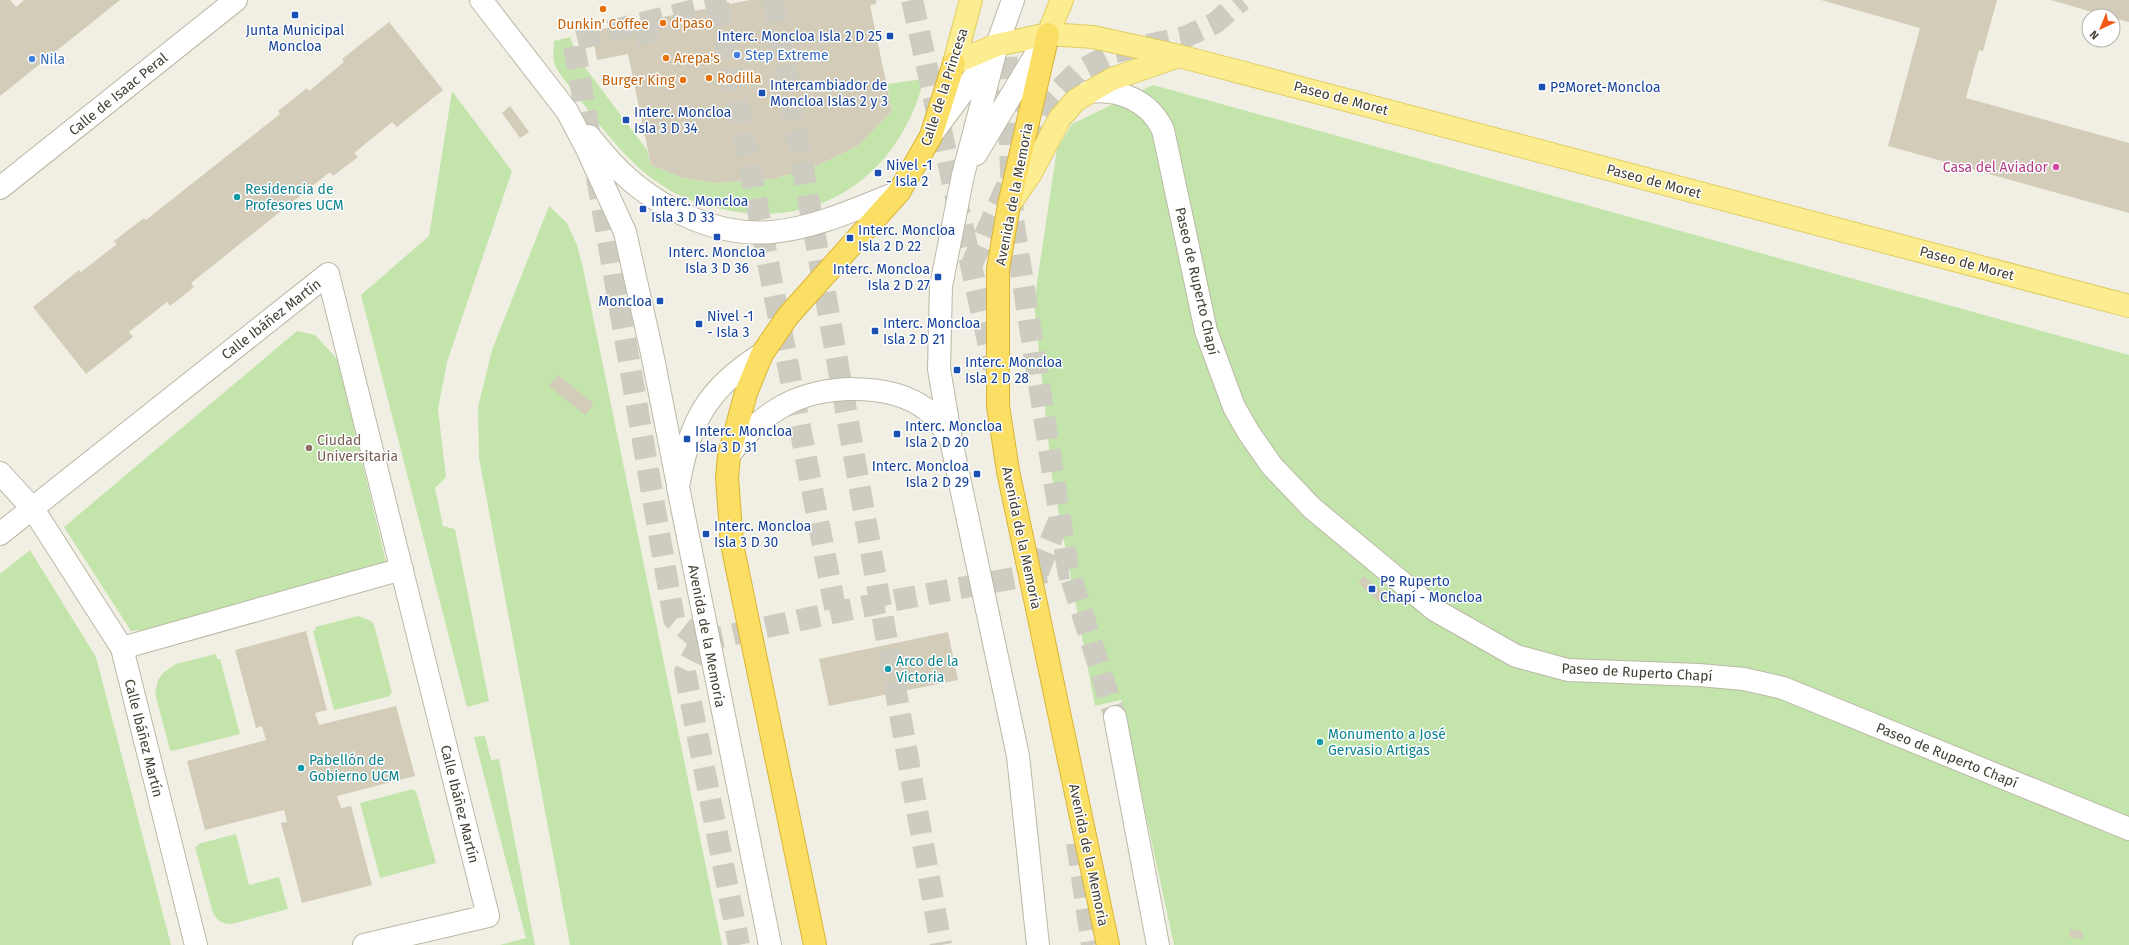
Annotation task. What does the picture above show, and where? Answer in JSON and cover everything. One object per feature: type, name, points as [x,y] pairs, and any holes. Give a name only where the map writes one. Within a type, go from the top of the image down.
[{"type":"highway","name":"Avenida de la Memoria","points":[[1048,34],[1009,205],[998,269],[998,406],[1008,472],[1108,945]]},
{"type":"highway","name":"Calle de la Princesa","points":[[899,192],[930,136],[954,63]]},
{"type":"highway","name":"Avenida de la Memoria","points":[[815,945],[732,544],[727,478],[729,455],[746,393],[762,354],[788,316],[899,192]]},
{"type":"main road","name":"Calle de la Princesa","points":[[954,63],[971,0]]},
{"type":"main road","points":[[1048,34],[1062,0]]},
{"type":"main road","name":"Paseo de Moret","points":[[954,63],[997,45],[1048,34],[1093,37],[1179,56],[2129,306]]},
{"type":"main road","points":[[1009,205],[1032,173],[1060,118],[1076,100],[1112,79],[1179,56]]},
{"type":"street","name":"Calle de Isaac Peral","points":[[0,188],[236,0]]},
{"type":"street","points":[[481,0],[567,111],[620,172],[646,194],[676,211],[718,227],[747,231],[772,232],[836,216],[899,192]]},
{"type":"street","points":[[1013,0],[997,45],[963,175],[941,286],[939,368],[951,440],[1018,756],[1038,945]]},
{"type":"street","points":[[963,175],[1048,34],[1050,0]]},
{"type":"street","points":[[930,136],[997,45]]},
{"type":"street","name":"Paseo de Ruperto Chapí","points":[[1088,92],[1107,91],[1136,100],[1148,108],[1159,121],[1163,130],[1206,331],[1234,407],[1249,433],[1272,466],[1312,508],[1435,610],[1516,656],[1544,665],[1568,670],[1699,675],[1744,679],[1783,688],[2129,829]]},
{"type":"street","points":[[567,111],[587,148],[625,232],[652,353],[678,487]]},
{"type":"street","name":"Calle Ibáñez Martín","points":[[0,534],[328,274],[488,916],[364,945]]},
{"type":"street","name":"Avenida de la Memoria","points":[[762,354],[738,370],[719,387],[695,423],[682,467],[678,487],[770,945]]},
{"type":"street","points":[[729,455],[748,432],[769,414],[798,398],[829,390],[865,389],[898,396],[912,401],[925,409],[939,421],[951,440]]},
{"type":"street","points":[[0,472],[32,509]]},
{"type":"street","name":"Calle Ibáñez Martín","points":[[32,509],[122,648],[196,945]]},
{"type":"street","points":[[122,648],[402,569]]},
{"type":"street","points":[[1115,717],[1158,945]]},
{"type":"green space","points":[[570,37],[578,58],[647,150],[651,165],[683,178],[717,183],[773,179],[812,168],[858,146],[892,111],[887,84],[924,79],[913,111],[898,140],[878,165],[854,186],[828,201],[798,210],[766,214],[731,211],[701,204],[673,192],[650,177],[629,158],[572,90],[555,65],[553,56],[554,41]]},
{"type":"green space","points":[[1153,85],[2129,355],[2129,945],[1174,945],[1121,700],[1095,706],[1052,477],[1034,303],[1057,149],[1072,124]]},
{"type":"green space","points":[[452,91],[512,171],[447,362],[438,409],[446,477],[435,488],[443,526],[455,529],[489,701],[467,707],[361,295],[429,236]]},
{"type":"green space","points":[[549,206],[567,223],[577,245],[583,268],[722,945],[570,945],[479,458],[478,407],[492,350]]},
{"type":"green space","points":[[297,331],[315,335],[338,360],[386,562],[147,630],[131,631],[64,527]]},
{"type":"green space","points":[[30,550],[96,657],[171,945],[0,945],[0,574]]},
{"type":"green space","points":[[358,616],[371,621],[374,625],[392,693],[390,693],[390,696],[334,710],[313,631],[316,630],[315,627]]},
{"type":"green space","points":[[216,654],[217,659],[220,659],[240,734],[172,751],[170,750],[155,693],[158,680],[163,673],[176,664]]},
{"type":"green space","points":[[485,736],[491,760],[499,759],[535,945],[500,945],[526,938],[474,737]]},
{"type":"green space","points":[[413,789],[416,791],[436,863],[380,878],[360,803]]},
{"type":"green space","points":[[236,834],[249,885],[279,877],[288,909],[232,924],[223,923],[215,916],[195,847],[198,846],[198,844]]},
{"type":"building","points":[[0,0],[10,0],[16,7],[24,0],[120,0],[0,96]]},
{"type":"building","name":"Intercambiador de Moncloa Islas 2 y 3","points":[[750,0],[876,0],[876,4],[870,5],[892,111],[858,146],[812,168],[773,179],[717,183],[683,178],[651,165],[628,54],[597,60],[592,31]]},
{"type":"building","points":[[1821,0],[1997,0],[1983,51],[1979,50],[1966,98],[2129,143],[2129,213],[1888,146],[1920,28]]},
{"type":"building","points":[[2051,0],[2129,0],[2129,22],[2121,20],[2121,8],[2081,9]]},
{"type":"building","name":"Residencia de Profesores UCM","points":[[389,22],[443,90],[397,127],[392,122],[354,153],[358,157],[333,176],[330,172],[191,283],[194,287],[170,306],[167,302],[129,332],[133,337],[86,374],[33,307],[79,270],[81,272],[117,244],[114,241],[144,218],[146,220],[280,114],[278,111],[307,88],[309,91],[344,62],[342,59]]},
{"type":"building","points":[[510,106],[529,132],[520,138],[502,113]]},
{"type":"building","points":[[558,375],[594,404],[585,415],[549,386]]},
{"type":"building","name":"Pº Ruperto Chapí - Moncloa","points":[[1364,576],[1386,595],[1379,602],[1358,583]]},
{"type":"building","name":"Pabellón de Gobierno UCM","points":[[306,631],[327,710],[315,713],[319,725],[396,706],[415,776],[337,796],[341,808],[351,806],[372,885],[302,903],[281,823],[287,822],[284,810],[205,830],[187,761],[266,740],[262,726],[256,728],[235,650]]},
{"type":"building","name":"Arco de la Victoria","points":[[948,632],[958,680],[829,706],[819,659]]},
{"type":"building","points":[[2070,929],[2083,931],[2082,939],[2069,937]]},
{"type":"tunnel","points":[[701,641],[674,619],[573,40],[736,0]]},
{"type":"tunnel","points":[[773,0],[941,945]]},
{"type":"tunnel","points":[[912,0],[994,368]]},
{"type":"tunnel","points":[[1027,144],[1050,99],[1077,72],[1115,52],[1185,37],[1215,23],[1242,0]]},
{"type":"tunnel","points":[[718,4],[836,613]]},
{"type":"tunnel","points":[[644,22],[649,47]]},
{"type":"tunnel","points":[[1005,24],[1013,219],[1060,518],[1068,568],[1115,717]]},
{"type":"tunnel","points":[[971,266],[1009,181]]},
{"type":"tunnel","points":[[1038,572],[1060,518]]},
{"type":"tunnel","points":[[701,641],[880,603],[1068,568]]},
{"type":"tunnel","points":[[701,641],[685,672],[739,945]]},
{"type":"tunnel","points":[[1077,843],[1092,945]]},
{"type":"place","name":"Dunkin' Coffee","points":[[603,9]]},
{"type":"place","name":"Junta Municipal Moncloa","points":[[295,15]]},
{"type":"place","name":"d'paso","points":[[663,23]]},
{"type":"place","name":"Interc. Moncloa Isla 2 D 25","points":[[890,36]]},
{"type":"place","name":"Step Extreme","points":[[737,55]]},
{"type":"place","name":"Arepa's","points":[[666,58]]},
{"type":"place","name":"Nila","points":[[32,59]]},
{"type":"place","name":"Rodilla","points":[[709,78]]},
{"type":"place","name":"Burger King","points":[[683,80]]},
{"type":"place","name":"PºMoret-Moncloa","points":[[1542,87]]},
{"type":"place","name":"Intercambiador de Moncloa Islas 2 y 3","points":[[762,93]]},
{"type":"place","name":"Interc. Moncloa Isla 3 D 34","points":[[626,120]]},
{"type":"place","name":"Casa del Aviador","points":[[2056,167]]},
{"type":"place","name":"Nivel -1 - Isla 2","points":[[878,173]]},
{"type":"place","name":"Residencia de Profesores UCM","points":[[237,197]]},
{"type":"place","name":"Interc. Moncloa Isla 3 D 33","points":[[643,209]]},
{"type":"place","name":"Interc. Moncloa Isla 3 D 36","points":[[717,237]]},
{"type":"place","name":"Interc. Moncloa Isla 2 D 22","points":[[850,238]]},
{"type":"place","name":"Interc. Moncloa Isla 2 D 27","points":[[938,277]]},
{"type":"place","name":"Moncloa","points":[[660,301]]},
{"type":"place","name":"Nivel -1 - Isla 3","points":[[699,324]]},
{"type":"place","name":"Interc. Moncloa Isla 2 D 21","points":[[875,331]]},
{"type":"place","name":"Interc. Moncloa Isla 2 D 28","points":[[957,370]]},
{"type":"place","name":"Interc. Moncloa Isla 2 D 20","points":[[897,434]]},
{"type":"place","name":"Interc. Moncloa Isla 3 D 31","points":[[687,439]]},
{"type":"place","name":"Ciudad Universitaria","points":[[309,448]]},
{"type":"place","name":"Interc. Moncloa Isla 2 D 29","points":[[977,474]]},
{"type":"place","name":"Interc. Moncloa Isla 3 D 30","points":[[706,534]]},
{"type":"place","name":"Pº Ruperto Chapí - Moncloa","points":[[1372,589]]},
{"type":"place","name":"Arco de la Victoria","points":[[888,669]]},
{"type":"place","name":"Monumento a José Gervasio Artigas","points":[[1320,742]]},
{"type":"place","name":"Pabellón de Gobierno UCM","points":[[301,768]]}]
